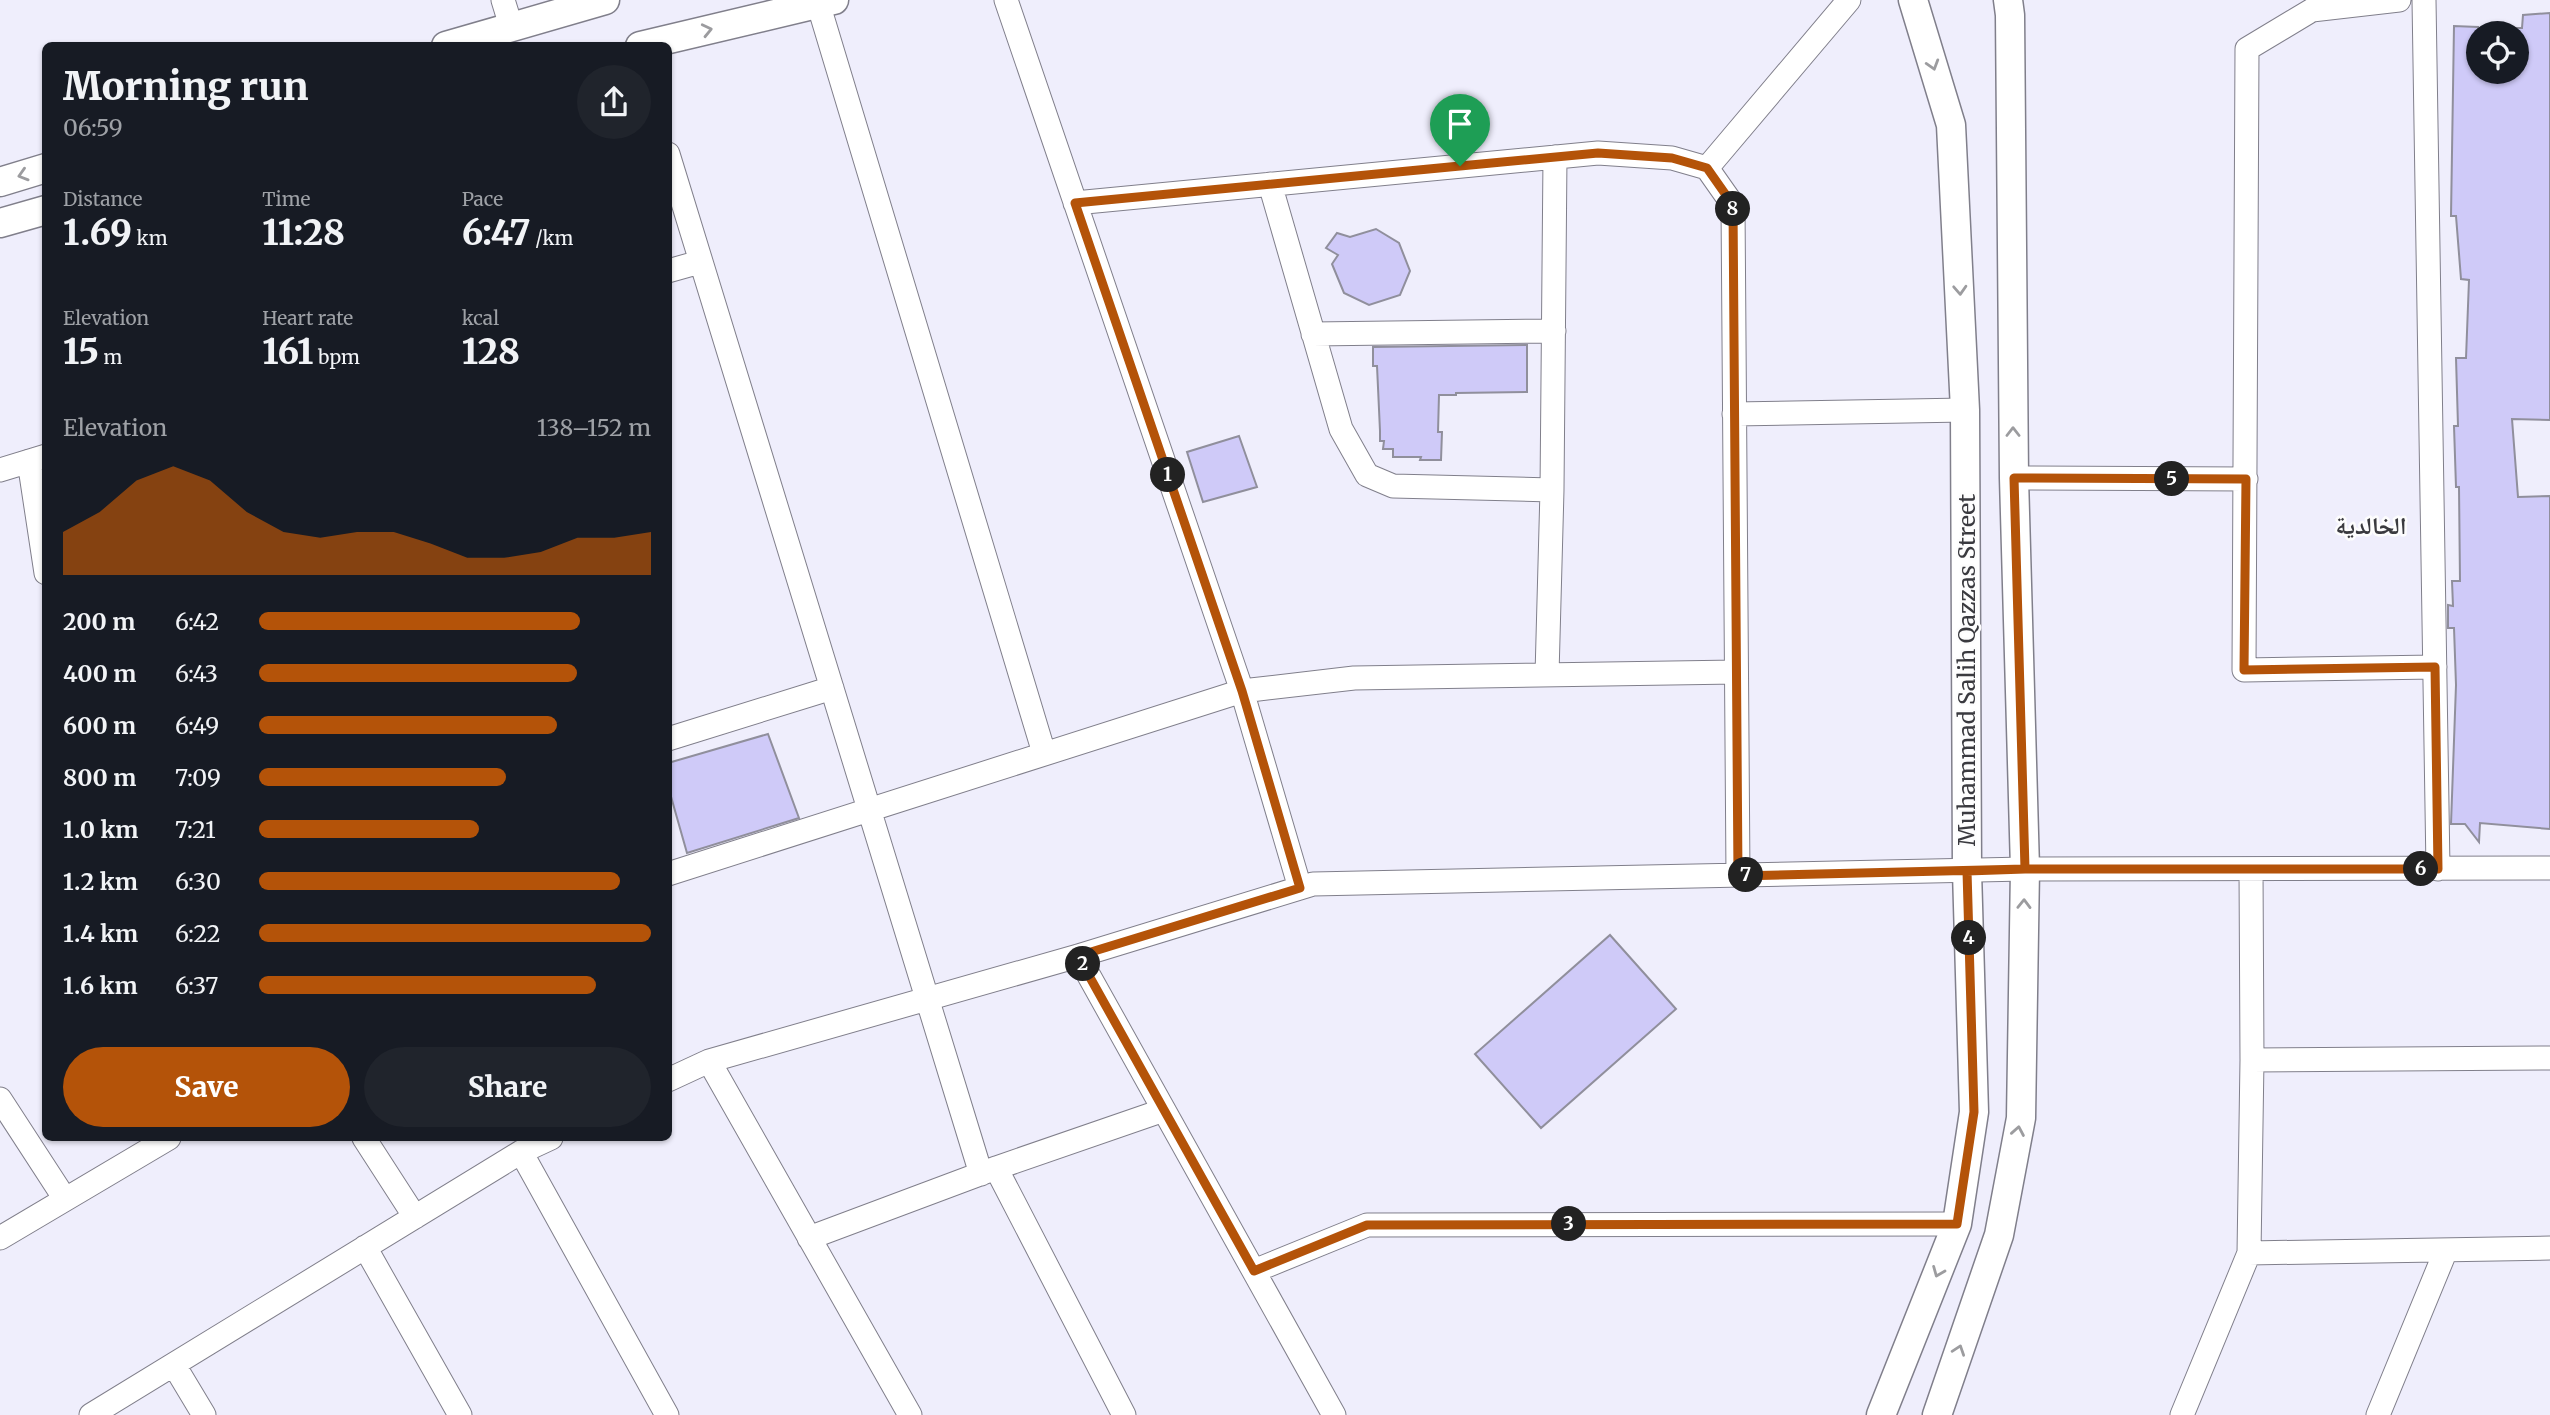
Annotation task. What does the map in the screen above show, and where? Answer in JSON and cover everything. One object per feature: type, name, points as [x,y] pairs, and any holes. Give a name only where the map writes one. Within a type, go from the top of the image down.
[{"type":"street","points":[[453,42],[507,13],[605,0]]},
{"type":"street","points":[[1006,0],[1242,691],[1300,888]]},
{"type":"street","points":[[1707,168],[1849,0]]},
{"type":"street","name":"Muhammad Salih Qazzas Street","points":[[1881,1415],[1957,1224],[1974,1112],[1967,871],[1965,410],[1951,125],[1913,0]]},
{"type":"street","points":[[1937,1415],[1999,1235],[2021,1118],[2025,869],[2014,478],[2008,0]]},
{"type":"street","points":[[2399,0],[2312,10],[2247,49],[2244,670],[2435,667]]},
{"type":"street","points":[[2424,0],[2438,869]]},
{"type":"street","points":[[657,42],[826,2],[1044,753]]},
{"type":"street","points":[[1075,203],[1598,153],[1672,158],[1707,168],[1733,205],[1738,876]]},
{"type":"street","points":[[1547,675],[1552,490],[1555,157]]},
{"type":"street","points":[[672,168],[928,999],[988,1171],[1124,1415]]},
{"type":"street","points":[[0,182],[42,169]]},
{"type":"street","points":[[1270,184],[1341,429],[1367,475],[1394,486],[1552,490]]},
{"type":"street","points":[[0,223],[42,211]]},
{"type":"street","points":[[672,270],[700,262]]},
{"type":"street","points":[[1313,334],[1553,331]]},
{"type":"street","points":[[1734,414],[1965,410]]},
{"type":"street","points":[[0,470],[37,459],[42,522]]},
{"type":"street","points":[[2014,478],[2246,479]]},
{"type":"street","points":[[672,873],[1242,691],[1354,678],[1736,672]]},
{"type":"street","points":[[672,738],[832,688]]},
{"type":"street","points":[[672,1078],[709,1061],[1078,956],[1313,884],[2025,869],[2550,868]]},
{"type":"street","points":[[2182,1415],[2249,1253],[2251,869]]},
{"type":"street","points":[[1078,956],[1334,1415]]},
{"type":"street","points":[[2252,1060],[2550,1058]]},
{"type":"street","points":[[709,1061],[911,1415]]},
{"type":"street","points":[[0,1099],[65,1199]]},
{"type":"street","points":[[810,1238],[988,1171],[1164,1110]]},
{"type":"street","points":[[0,1238],[164,1141]]},
{"type":"street","points":[[366,1141],[415,1217]]},
{"type":"street","points":[[91,1415],[521,1152],[545,1141]]},
{"type":"street","points":[[521,1152],[667,1415]]},
{"type":"street","points":[[1254,1271],[1367,1225],[1957,1224]]},
{"type":"street","points":[[365,1247],[460,1415]]},
{"type":"street","points":[[2249,1253],[2550,1248]]},
{"type":"street","points":[[2378,1415],[2446,1250]]},
{"type":"street","points":[[174,1365],[204,1415]]},
{"type":"building","points":[[2550,13],[2550,420],[2512,419],[2518,497],[2550,496],[2550,829],[2480,823],[2479,842],[2465,824],[2451,824],[2456,685],[2454,628],[2448,628],[2448,605],[2453,606],[2452,581],[2460,581],[2459,487],[2456,487],[2454,426],[2458,426],[2456,358],[2466,358],[2469,280],[2461,279],[2456,216],[2451,216],[2454,26],[2466,26],[2466,84],[2529,84],[2529,21],[2523,21],[2523,15]]},
{"type":"building","points":[[1376,229],[1399,243],[1410,271],[1400,295],[1369,305],[1344,293],[1332,264],[1338,255],[1326,248],[1337,233],[1350,237]]},
{"type":"building","points":[[1527,345],[1527,392],[1439,395],[1438,432],[1442,432],[1441,460],[1393,457],[1393,449],[1383,449],[1384,441],[1380,441],[1377,366],[1373,366],[1373,347]]},
{"type":"building","points":[[1239,436],[1257,487],[1203,502],[1187,452]]},
{"type":"building","points":[[768,734],[799,818],[687,853],[672,800],[672,762]]},
{"type":"building","points":[[1610,935],[1676,1009],[1541,1128],[1475,1054]]},
{"type":"district","name":"الخالدية","points":[[2371,525]]},
{"type":"route","points":[[1460,166],[1075,203],[1242,691],[1300,888],[1078,956],[1254,1271],[1367,1225],[1957,1224],[1974,1112],[1967,871],[2025,869],[2014,478],[2246,479],[2244,670],[2435,667],[2438,869],[2025,869],[1738,876],[1733,205],[1707,168],[1672,158],[1598,153],[1460,166]]}]
